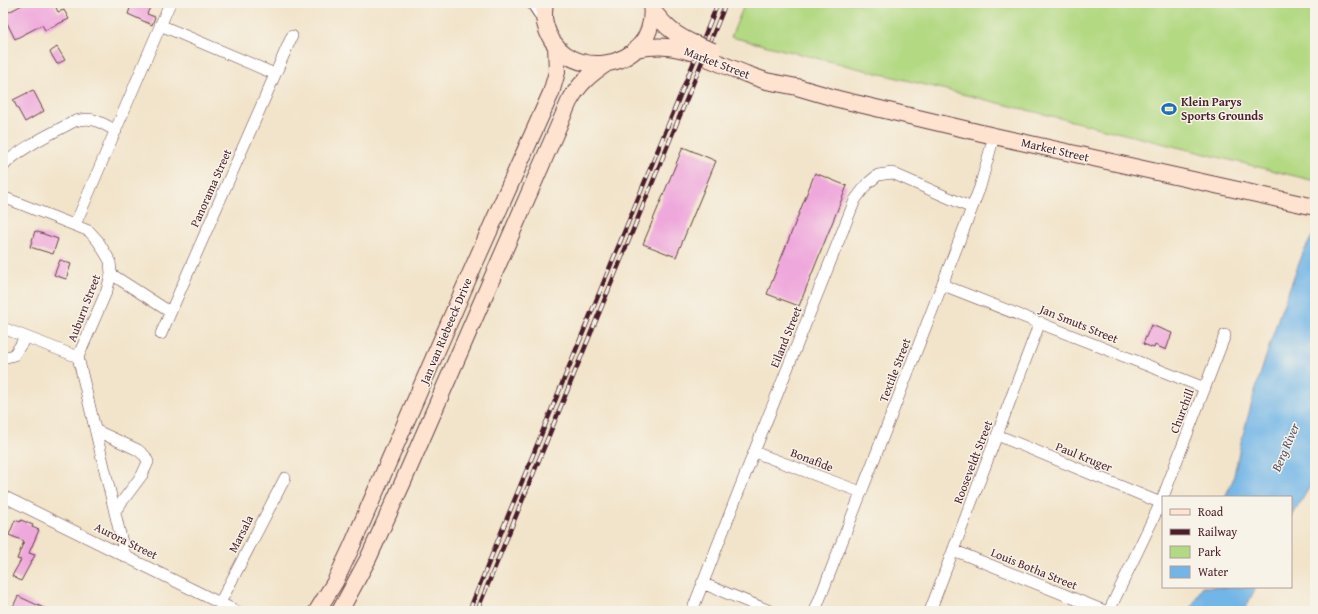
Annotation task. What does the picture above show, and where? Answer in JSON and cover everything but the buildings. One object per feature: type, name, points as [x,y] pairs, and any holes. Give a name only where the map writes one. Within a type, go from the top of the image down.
[{"type":"main road","points":[[544,10],[548,32],[556,45],[566,55],[578,61],[592,65],[606,64],[622,59],[636,49],[645,38],[651,24],[652,6]]},
{"type":"main road","name":"Market Street","points":[[652,6],[667,28],[693,48]]},
{"type":"main road","name":"Jan van Riebeeck Drive","points":[[317,611],[335,582],[351,548],[478,256],[551,93],[557,72],[556,45]]},
{"type":"main road","name":"Market Street","points":[[636,49],[654,46],[693,48],[711,55],[746,74],[766,81],[797,87],[838,100],[1315,207]]},
{"type":"main road","name":"Jan van Riebeeck Drive","points":[[340,611],[364,566],[403,482],[569,102],[581,83],[606,64]]},
{"type":"street","points":[[75,225],[170,3]]},
{"type":"street","points":[[534,3],[544,10]]},
{"type":"street","points":[[160,25],[275,74]]},
{"type":"street","name":"Panorama Street","points":[[161,334],[292,36]]},
{"type":"street","points":[[3,167],[11,158],[20,152],[75,121],[84,118],[97,120],[116,131]]},
{"type":"street","name":"Textile Street","points":[[815,611],[980,187],[994,136]]},
{"type":"street","name":"Eiland Street","points":[[692,611],[754,452],[856,200],[866,184],[878,175],[892,173],[972,208]]},
{"type":"street","name":"Auburn Street","points":[[3,197],[89,231],[98,241],[110,261],[111,274],[107,290],[78,357],[125,555]]},
{"type":"street","points":[[111,274],[170,312]]},
{"type":"street","name":"Jan Smuts Street","points":[[943,285],[1205,388]]},
{"type":"street","name":"Rooseveldt Street","points":[[930,611],[1040,322]]},
{"type":"street","points":[[3,328],[78,357]]},
{"type":"street","name":"Churchill","points":[[1164,496],[1225,335]]},
{"type":"street","points":[[3,358],[14,355],[26,337]]},
{"type":"street","points":[[95,430],[138,450],[145,456],[148,462],[142,475],[115,511]]},
{"type":"street","name":"Paul Kruger","points":[[997,435],[1162,499]]},
{"type":"street","name":"Bonafide","points":[[754,452],[862,492]]},
{"type":"street","name":"Marsala","points":[[220,603],[285,478]]},
{"type":"street","name":"Aurora Street","points":[[3,496],[236,611]]},
{"type":"street","name":"Churchill","points":[[1109,611],[1162,501]]},
{"type":"street","name":"Louis Botha Street","points":[[953,550],[1105,611]]},
{"type":"street","points":[[702,583],[770,611]]},
{"type":"green space","name":"Klein Parys Sports Grounds","points":[[745,3],[1315,3],[1315,181],[731,37]]},
{"type":"water","name":"Berg River","points":[[1315,231],[1315,478],[1292,516],[1292,496],[1225,496],[1233,480],[1241,442],[1255,391],[1279,316],[1303,253]]},
{"type":"water","points":[[1202,588],[1256,588],[1244,611],[1190,611]]},
{"type":"railway","points":[[469,611],[718,3]]},
{"type":"railway","points":[[477,611],[726,3]]},
{"type":"place","name":"Klein Parys Sports Grounds","points":[[1169,109]]}]
